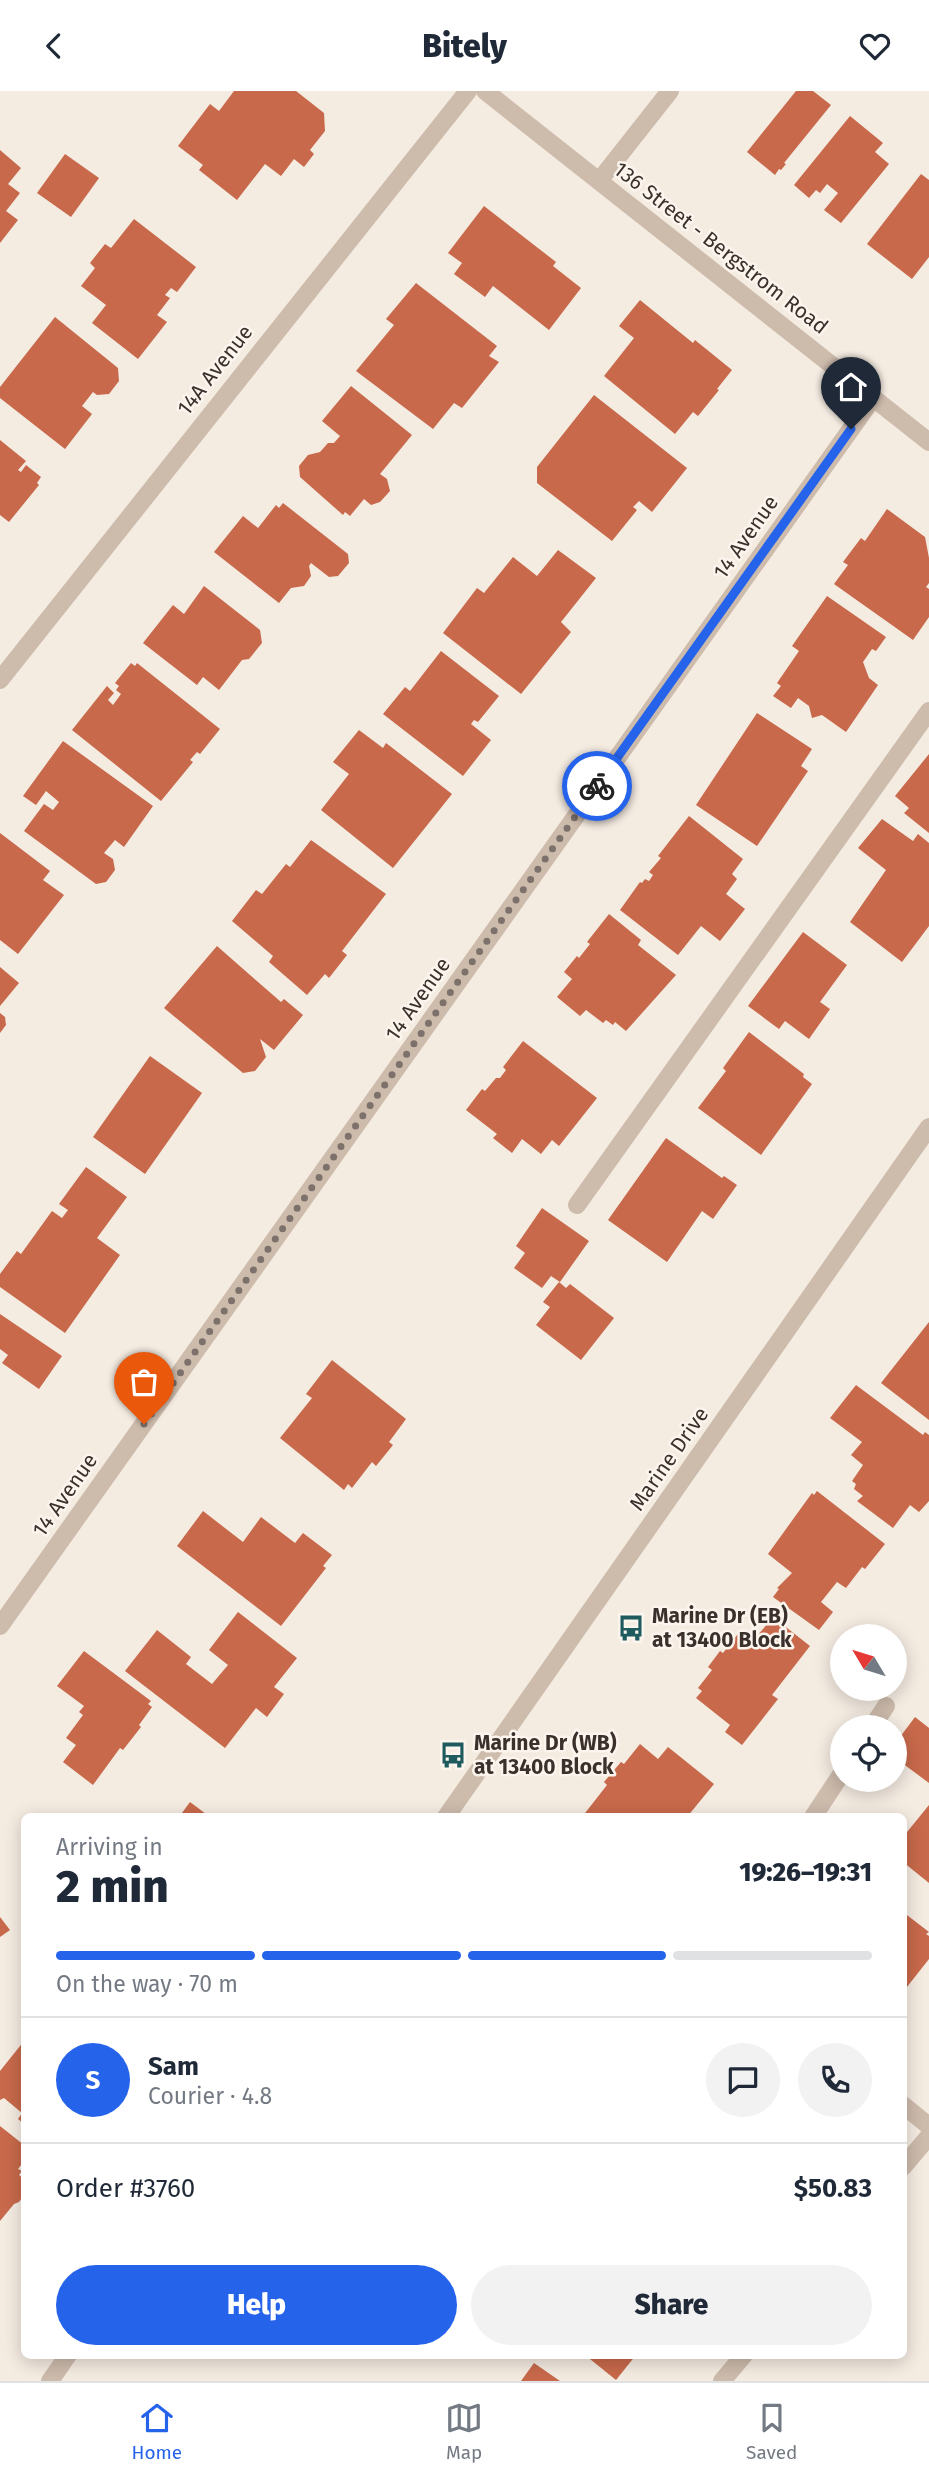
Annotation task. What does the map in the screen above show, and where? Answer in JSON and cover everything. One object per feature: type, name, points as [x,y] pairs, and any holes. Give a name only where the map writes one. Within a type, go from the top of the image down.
[{"type":"street","name":"14A Avenue","points":[[0,680],[468,91]]},
{"type":"street","name":"136 Street - Bergstrom Road","points":[[485,91],[929,442]]},
{"type":"street","points":[[599,181],[670,91]]},
{"type":"street","name":"14 Avenue","points":[[0,1626],[873,398]]},
{"type":"street","points":[[577,1205],[929,711]]},
{"type":"street","name":"Marine Drive","points":[[449,1813],[929,1127]]},
{"type":"street","points":[[880,1715],[886,1706]]},
{"type":"street","points":[[816,1813],[830,1791]]},
{"type":"street","points":[[907,2108],[929,2126]]},
{"type":"street","points":[[907,2162],[929,2136]]},
{"type":"street","points":[[50,2381],[65,2359]]},
{"type":"street","points":[[722,2381],[741,2359]]},
{"type":"building","points":[[234,91],[296,91],[324,113],[325,131],[310,150],[314,154],[304,167],[294,159],[281,176],[265,164],[237,200],[199,170],[203,165],[178,146],[210,104],[219,111]]},
{"type":"building","points":[[796,91],[813,91],[831,105],[775,175],[747,152]]},
{"type":"building","points":[[850,116],[883,143],[875,152],[889,164],[841,223],[824,210],[838,193],[827,184],[820,193],[816,190],[809,198],[794,185]]},
{"type":"building","points":[[0,150],[21,168],[8,184],[20,193],[6,211],[18,220],[0,243]]},
{"type":"building","points":[[65,154],[99,178],[71,217],[37,193]]},
{"type":"building","points":[[921,174],[929,180],[929,257],[912,279],[867,244]]},
{"type":"building","points":[[484,206],[556,262],[553,266],[581,288],[549,330],[493,286],[485,297],[454,274],[462,263],[448,253]]},
{"type":"building","points":[[134,219],[196,267],[177,292],[171,288],[165,295],[170,298],[157,315],[167,322],[138,359],[92,323],[106,305],[81,286],[95,268],[90,263],[105,244],[111,248]]},
{"type":"building","points":[[416,283],[497,346],[489,356],[499,362],[462,408],[454,403],[433,429],[356,371],[394,325],[386,319]]},
{"type":"building","points":[[640,300],[693,343],[695,340],[732,370],[698,416],[693,412],[675,434],[604,376],[634,338],[619,326]]},
{"type":"building","points":[[55,317],[118,368],[119,381],[109,394],[97,395],[93,392],[82,406],[92,414],[65,449],[0,398],[0,387]]},
{"type":"building","points":[[351,386],[412,435],[380,474],[387,479],[390,491],[380,502],[371,505],[364,499],[350,516],[345,512],[343,515],[300,477],[299,466],[308,455],[320,452],[340,436],[322,421]]},
{"type":"building","points":[[594,395],[687,468],[652,512],[639,501],[633,507],[637,510],[612,541],[537,483],[537,467]]},
{"type":"building","points":[[0,440],[26,461],[18,470],[21,472],[26,465],[41,477],[37,483],[39,485],[9,522],[0,515]]},
{"type":"building","points":[[283,503],[348,554],[349,563],[338,576],[329,577],[311,563],[311,576],[304,586],[291,588],[279,603],[214,552],[243,516],[258,528],[276,505],[279,508]]},
{"type":"building","points":[[887,509],[925,537],[929,558],[929,583],[926,587],[929,589],[929,617],[913,640],[834,584],[848,565],[843,562],[861,538],[865,541]]},
{"type":"building","points":[[558,550],[596,578],[561,622],[571,632],[521,694],[443,633],[477,588],[484,593],[513,557],[537,576]]},
{"type":"building","points":[[204,586],[260,630],[262,643],[249,659],[242,660],[219,690],[203,677],[197,685],[143,643],[173,605],[184,614]]},
{"type":"building","points":[[827,596],[886,637],[876,651],[872,649],[863,662],[869,678],[878,685],[846,732],[822,715],[812,718],[809,706],[798,698],[791,708],[773,696],[781,686],[777,683],[799,651],[792,646]]},
{"type":"building","points":[[441,651],[499,696],[478,722],[474,720],[471,724],[491,740],[463,776],[383,714],[405,687],[410,691]]},
{"type":"building","points":[[131,663],[135,666],[137,663],[220,729],[200,754],[197,752],[190,760],[193,762],[161,801],[72,730],[107,686],[114,693],[108,700],[113,705],[121,694],[116,690],[119,686],[115,683]]},
{"type":"building","points":[[757,713],[812,749],[801,766],[808,771],[757,846],[696,805]]},
{"type":"building","points":[[359,730],[383,748],[386,743],[452,794],[393,868],[321,810],[349,774],[333,762]]},
{"type":"building","points":[[63,741],[153,806],[124,847],[115,840],[104,853],[113,859],[115,870],[106,882],[96,884],[24,831],[44,804],[53,810],[59,802],[46,791],[36,805],[23,796]]},
{"type":"building","points":[[929,754],[929,833],[904,813],[909,808],[895,796]]},
{"type":"building","points":[[689,816],[743,859],[732,874],[737,879],[726,894],[745,909],[720,941],[701,926],[678,955],[620,910],[640,882],[645,879],[649,881],[653,875],[649,872],[661,858],[658,856]]},
{"type":"building","points":[[882,819],[913,841],[918,834],[929,843],[929,926],[902,962],[850,922],[886,870],[858,848]]},
{"type":"building","points":[[0,833],[50,871],[43,880],[64,895],[18,954],[0,940]]},
{"type":"building","points":[[311,840],[386,894],[342,951],[347,955],[329,978],[325,974],[307,995],[269,962],[273,956],[232,921],[256,890],[262,894],[286,864],[290,867]]},
{"type":"building","points":[[609,914],[641,940],[638,945],[676,975],[626,1031],[615,1022],[613,1025],[606,1020],[603,1023],[586,1010],[580,1016],[557,997],[572,979],[564,972],[590,944],[587,942]]},
{"type":"building","points":[[803,932],[847,965],[820,1002],[830,1009],[809,1039],[785,1021],[779,1029],[748,1006]]},
{"type":"building","points":[[217,946],[281,1002],[284,999],[303,1015],[274,1050],[260,1039],[266,1057],[255,1071],[243,1073],[164,1008]]},
{"type":"building","points":[[0,967],[19,983],[0,1006]]},
{"type":"building","points":[[0,1013],[5,1017],[6,1025],[0,1033]]},
{"type":"building","points":[[749,1032],[804,1074],[803,1077],[812,1084],[761,1155],[698,1108],[726,1071],[723,1068]]},
{"type":"building","points":[[523,1041],[597,1098],[559,1146],[552,1140],[541,1154],[522,1139],[512,1153],[493,1138],[497,1134],[466,1110],[482,1089],[485,1091],[496,1078],[500,1078],[506,1070],[503,1067]]},
{"type":"building","points":[[150,1056],[202,1093],[145,1174],[93,1137]]},
{"type":"building","points":[[666,1138],[722,1178],[724,1176],[737,1185],[713,1219],[702,1211],[667,1262],[608,1220]]},
{"type":"building","points":[[86,1167],[127,1197],[97,1238],[120,1255],[65,1333],[0,1287],[0,1274],[17,1251],[21,1254],[52,1211],[62,1218],[68,1210],[59,1204]]},
{"type":"building","points":[[542,1208],[589,1241],[560,1282],[551,1276],[542,1288],[514,1268],[525,1253],[516,1246]]},
{"type":"building","points":[[559,1282],[566,1288],[570,1284],[614,1318],[581,1360],[536,1325],[550,1307],[543,1302]]},
{"type":"building","points":[[0,1314],[62,1356],[39,1389],[2,1363],[8,1355],[0,1349]]},
{"type":"building","points":[[929,1322],[929,1420],[881,1383]]},
{"type":"building","points":[[332,1360],[406,1419],[389,1442],[393,1445],[376,1466],[372,1462],[352,1488],[348,1484],[344,1490],[280,1438],[312,1398],[306,1394]]},
{"type":"building","points":[[856,1385],[923,1435],[925,1432],[929,1435],[929,1501],[919,1512],[910,1505],[893,1528],[857,1501],[863,1496],[854,1489],[856,1484],[852,1481],[863,1465],[851,1455],[862,1442],[830,1418]]},
{"type":"building","points":[[817,1491],[885,1544],[846,1588],[837,1582],[821,1602],[833,1612],[819,1630],[773,1597],[779,1589],[777,1588],[792,1573],[768,1554],[812,1493],[814,1495]]},
{"type":"building","points":[[203,1511],[243,1542],[261,1517],[295,1543],[303,1533],[332,1555],[323,1566],[326,1568],[281,1626],[177,1546]]},
{"type":"building","points":[[238,1612],[297,1658],[274,1687],[284,1694],[267,1717],[256,1708],[225,1748],[125,1671],[157,1630],[191,1657],[186,1664],[212,1684],[228,1665],[209,1650]]},
{"type":"building","points":[[773,1617],[810,1646],[772,1695],[778,1699],[742,1745],[725,1732],[730,1725],[696,1698],[702,1691],[698,1688],[712,1670],[708,1667],[741,1630],[749,1636],[753,1631],[758,1635]]},
{"type":"building","points":[[84,1651],[151,1701],[148,1704],[152,1707],[139,1725],[141,1727],[123,1750],[120,1748],[93,1785],[63,1762],[76,1745],[66,1738],[83,1715],[79,1712],[84,1706],[57,1686]]},
{"type":"building","points":[[915,1717],[929,1728],[929,1783],[907,1767],[907,1728]]},
{"type":"building","points":[[640,1744],[658,1759],[668,1747],[714,1784],[690,1813],[585,1813],[607,1785],[604,1782],[621,1762],[624,1764]]},
{"type":"building","points":[[190,1802],[205,1813],[182,1813]]},
{"type":"building","points":[[929,1805],[929,1883],[907,1865],[907,1832]]},
{"type":"building","points":[[907,1915],[929,1932],[926,1934],[929,1936],[929,1959],[907,1987]]},
{"type":"building","points":[[0,1917],[10,1930],[0,1937]]},
{"type":"building","points":[[21,2045],[21,2112],[4,2098],[0,2100],[0,2071]]},
{"type":"building","points":[[0,2126],[21,2143],[21,2165],[18,2169],[21,2170],[21,2199],[0,2221]]},
{"type":"building","points":[[590,2359],[633,2359],[616,2380]]},
{"type":"building","points":[[534,2363],[560,2381],[521,2381]]},
{"type":"way so far","points":[[144,1424],[597,786]]},
{"type":"place","name":"Marine Dr (EB) at 13400 Block","points":[[631,1628]]},
{"type":"place","name":"Marine Dr (WB) at 13400 Block","points":[[453,1755]]},
{"type":"route","points":[[597,786],[851,429]]}]
